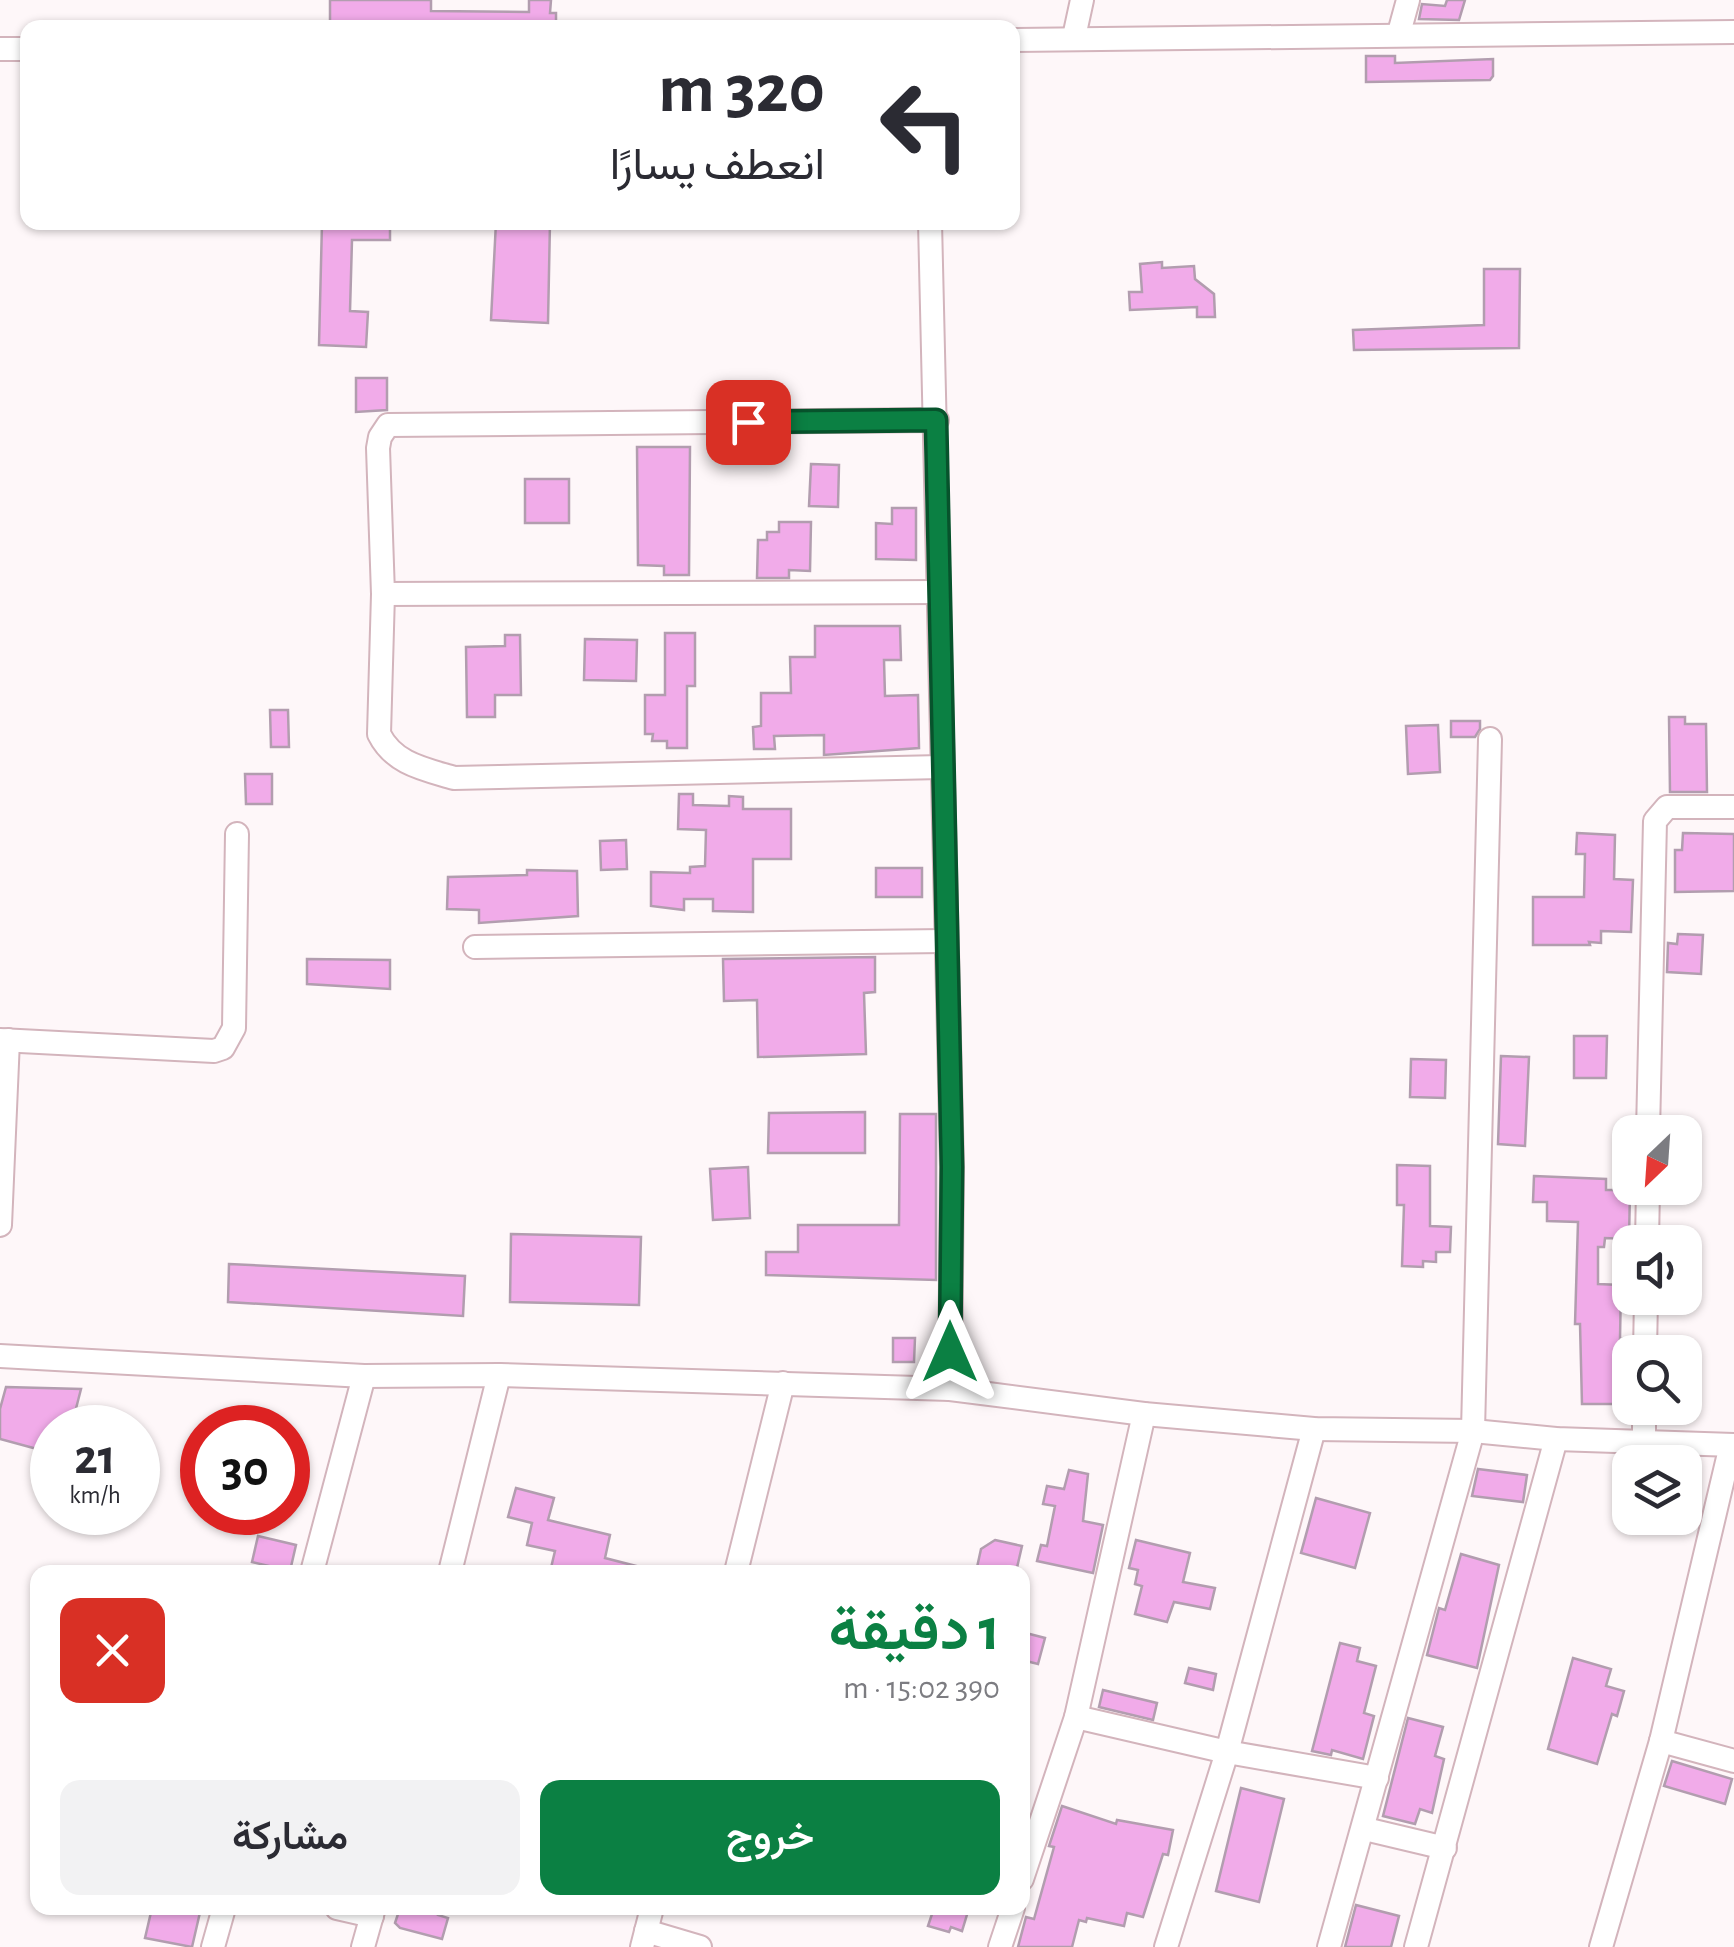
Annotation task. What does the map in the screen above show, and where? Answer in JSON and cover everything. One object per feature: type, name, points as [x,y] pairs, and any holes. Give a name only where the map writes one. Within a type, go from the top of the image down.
[{"type":"street","points":[[1074,37],[1082,0]]},
{"type":"street","points":[[1400,33],[1408,0]]},
{"type":"street","points":[[1020,40],[1734,32]]},
{"type":"street","points":[[930,230],[952,1167],[950,1389]]},
{"type":"street","points":[[936,420],[388,425],[378,448],[383,594],[380,734],[387,750],[399,759],[454,778],[941,767]]},
{"type":"street","points":[[383,594],[939,592]]},
{"type":"street","points":[[1329,1947],[1473,1431],[1490,739]]},
{"type":"street","points":[[1648,1115],[1655,821],[1666,808],[1734,806]]},
{"type":"street","points":[[0,1225],[4,1040],[214,1051],[223,1048],[234,1028],[237,834]]},
{"type":"street","points":[[476,946],[944,941]]},
{"type":"street","points":[[0,1356],[364,1376],[499,1374],[950,1389],[1144,1414],[1314,1429],[1473,1431],[1556,1439],[1733,1445],[1661,1741],[1601,1947]]},
{"type":"street","points":[[452,1565],[499,1374]]},
{"type":"street","points":[[314,1565],[364,1376]]},
{"type":"street","points":[[738,1565],[783,1383]]},
{"type":"street","points":[[1030,1855],[1076,1717],[1144,1414]]},
{"type":"street","points":[[1644,1425],[1644,1440]]},
{"type":"street","points":[[1166,1947],[1227,1752],[1314,1429]]},
{"type":"street","points":[[1416,1947],[1556,1439]]},
{"type":"street","points":[[1076,1717],[1227,1752],[1376,1778]]},
{"type":"street","points":[[1661,1741],[1734,1761]]},
{"type":"street","points":[[1365,1829],[1445,1848]]},
{"type":"street","points":[[213,1947],[222,1915]]},
{"type":"street","points":[[363,1947],[372,1915]]},
{"type":"street","points":[[1000,1947],[1011,1915]]},
{"type":"street","points":[[644,1939],[700,1947]]},
{"type":"building","points":[[330,0],[431,0],[431,11],[529,12],[529,0],[551,0],[550,13],[556,13],[556,20],[330,20]]},
{"type":"building","points":[[1447,0],[1465,0],[1459,20],[1419,19],[1422,4],[1445,6]]},
{"type":"building","points":[[1366,56],[1395,56],[1395,63],[1493,59],[1493,76],[1490,80],[1366,82]]},
{"type":"building","points":[[322,230],[390,230],[390,240],[352,240],[350,311],[368,312],[366,347],[319,345]]},
{"type":"building","points":[[496,230],[550,230],[548,323],[491,320]]},
{"type":"building","points":[[1162,262],[1162,268],[1194,266],[1195,279],[1214,294],[1215,317],[1197,317],[1197,307],[1130,310],[1129,292],[1142,292],[1140,264]]},
{"type":"building","points":[[1484,269],[1520,269],[1519,348],[1354,350],[1353,330],[1484,325]]},
{"type":"building","points":[[356,378],[387,378],[387,410],[356,412]]},
{"type":"building","points":[[637,447],[690,447],[689,575],[664,575],[664,566],[638,565]]},
{"type":"building","points":[[811,464],[839,465],[838,507],[809,506]]},
{"type":"building","points":[[525,479],[569,479],[569,523],[525,523]]},
{"type":"building","points":[[892,508],[916,508],[916,560],[876,559],[876,523],[892,524]]},
{"type":"building","points":[[779,522],[811,522],[810,571],[789,570],[789,578],[757,578],[758,540],[767,540],[767,532],[779,532]]},
{"type":"building","points":[[815,626],[900,626],[901,660],[884,660],[885,696],[918,695],[919,748],[824,755],[824,735],[774,736],[775,749],[754,749],[753,727],[761,726],[761,693],[791,693],[790,657],[815,657]]},
{"type":"building","points":[[665,633],[695,633],[695,686],[687,686],[687,748],[667,748],[667,741],[652,741],[653,734],[645,734],[645,695],[665,695]]},
{"type":"building","points":[[505,635],[520,635],[521,695],[495,695],[495,717],[467,717],[466,647],[505,646]]},
{"type":"building","points":[[585,639],[637,640],[636,681],[584,680]]},
{"type":"building","points":[[270,710],[288,710],[289,747],[271,747]]},
{"type":"building","points":[[1669,717],[1685,717],[1685,724],[1706,724],[1707,792],[1670,792]]},
{"type":"building","points":[[1451,721],[1480,721],[1480,729],[1475,737],[1451,737]]},
{"type":"building","points":[[1438,725],[1440,772],[1408,774],[1406,726]]},
{"type":"building","points":[[245,774],[272,774],[272,804],[246,804]]},
{"type":"building","points":[[679,794],[693,794],[693,805],[729,806],[729,796],[743,797],[743,809],[791,809],[791,859],[753,859],[753,912],[713,911],[713,899],[684,899],[684,910],[651,906],[651,872],[690,873],[690,867],[705,866],[706,830],[678,829]]},
{"type":"building","points":[[1577,833],[1615,835],[1614,879],[1633,880],[1631,932],[1601,931],[1601,943],[1589,942],[1590,945],[1533,945],[1533,897],[1584,897],[1585,854],[1576,854]]},
{"type":"building","points":[[1683,833],[1734,834],[1734,891],[1675,892],[1675,850],[1682,850]]},
{"type":"building","points":[[626,840],[627,869],[601,870],[600,841]]},
{"type":"building","points":[[876,868],[922,868],[922,897],[876,897]]},
{"type":"building","points":[[527,870],[577,871],[578,916],[479,923],[479,910],[447,909],[448,877],[527,875]]},
{"type":"building","points":[[1678,934],[1703,935],[1701,974],[1667,972],[1668,943],[1677,944]]},
{"type":"building","points":[[875,957],[875,992],[864,993],[866,1054],[758,1057],[757,1000],[724,1001],[723,959]]},
{"type":"building","points":[[307,959],[390,960],[390,989],[307,984]]},
{"type":"building","points":[[1574,1036],[1607,1036],[1606,1078],[1574,1078]]},
{"type":"building","points":[[1501,1056],[1529,1057],[1525,1146],[1498,1144]]},
{"type":"building","points":[[1411,1059],[1446,1060],[1445,1098],[1410,1097]]},
{"type":"building","points":[[865,1112],[865,1153],[768,1153],[769,1113]]},
{"type":"building","points":[[900,1114],[936,1114],[936,1280],[766,1275],[766,1252],[798,1252],[798,1225],[899,1225]]},
{"type":"building","points":[[1397,1165],[1430,1166],[1430,1226],[1451,1227],[1450,1252],[1436,1252],[1436,1262],[1423,1261],[1423,1267],[1402,1266],[1404,1205],[1397,1205]]},
{"type":"building","points":[[748,1167],[750,1218],[713,1220],[710,1169]]},
{"type":"building","points":[[1534,1176],[1606,1179],[1606,1190],[1612,1190],[1612,1205],[1630,1205],[1629,1225],[1612,1225],[1612,1238],[1605,1238],[1604,1247],[1598,1247],[1598,1284],[1612,1285],[1612,1315],[1620,1315],[1620,1335],[1612,1335],[1612,1404],[1582,1404],[1580,1324],[1575,1324],[1578,1222],[1547,1221],[1547,1202],[1533,1202]]},
{"type":"building","points":[[511,1234],[641,1237],[639,1305],[510,1302]]},
{"type":"building","points":[[229,1264],[465,1276],[463,1316],[228,1302]]},
{"type":"building","points":[[893,1338],[915,1338],[914,1362],[893,1362]]},
{"type":"building","points":[[6,1387],[81,1389],[77,1405],[30,1405],[30,1447],[0,1439],[0,1409]]},
{"type":"building","points":[[1478,1469],[1527,1475],[1523,1502],[1472,1496]]},
{"type":"building","points":[[1069,1470],[1088,1474],[1083,1521],[1103,1525],[1093,1573],[1037,1561],[1041,1545],[1047,1546],[1055,1506],[1043,1504],[1047,1486],[1064,1489]]},
{"type":"building","points":[[516,1488],[554,1498],[548,1520],[610,1535],[605,1558],[632,1565],[552,1565],[555,1551],[527,1545],[532,1523],[508,1517]]},
{"type":"building","points":[[1316,1498],[1370,1513],[1355,1568],[1301,1553]]},
{"type":"building","points":[[258,1536],[296,1545],[291,1565],[252,1562]]},
{"type":"building","points":[[995,1540],[1022,1546],[1018,1565],[978,1565],[981,1549]]},
{"type":"building","points":[[1136,1540],[1190,1553],[1183,1582],[1215,1588],[1210,1609],[1174,1602],[1167,1622],[1135,1614],[1142,1586],[1135,1584],[1138,1570],[1129,1568]]},
{"type":"building","points":[[1461,1554],[1499,1565],[1477,1668],[1427,1655],[1439,1608],[1445,1610]]},
{"type":"building","points":[[1030,1634],[1045,1638],[1038,1664],[1030,1662]]},
{"type":"building","points":[[1340,1643],[1360,1648],[1357,1661],[1376,1666],[1364,1713],[1374,1716],[1363,1759],[1332,1750],[1331,1755],[1312,1751]]},
{"type":"building","points":[[1573,1658],[1611,1669],[1606,1686],[1624,1691],[1617,1716],[1612,1714],[1597,1764],[1548,1749]]},
{"type":"building","points":[[1189,1668],[1216,1674],[1213,1690],[1185,1683]]},
{"type":"building","points":[[1103,1690],[1157,1703],[1153,1720],[1099,1707]]},
{"type":"building","points":[[1408,1718],[1443,1727],[1435,1756],[1444,1759],[1432,1813],[1420,1809],[1415,1824],[1383,1816]]},
{"type":"building","points":[[1672,1761],[1732,1779],[1725,1804],[1664,1786]]},
{"type":"building","points":[[1241,1788],[1284,1799],[1259,1902],[1216,1891]]},
{"type":"building","points":[[1062,1806],[1116,1824],[1117,1820],[1173,1830],[1168,1855],[1163,1854],[1143,1917],[1127,1913],[1124,1926],[1087,1918],[1086,1922],[1079,1920],[1072,1947],[1018,1947],[1026,1917],[1034,1919]]},
{"type":"building","points":[[1356,1905],[1399,1916],[1391,1947],[1345,1947]]},
{"type":"building","points":[[150,1915],[199,1915],[192,1947],[145,1938]]},
{"type":"building","points":[[398,1915],[448,1918],[442,1939],[400,1928],[395,1923]]},
{"type":"building","points":[[932,1915],[967,1915],[962,1931],[928,1926]]},
{"type":"route","points":[[748,422],[936,420],[952,1167],[950,1352]]}]
